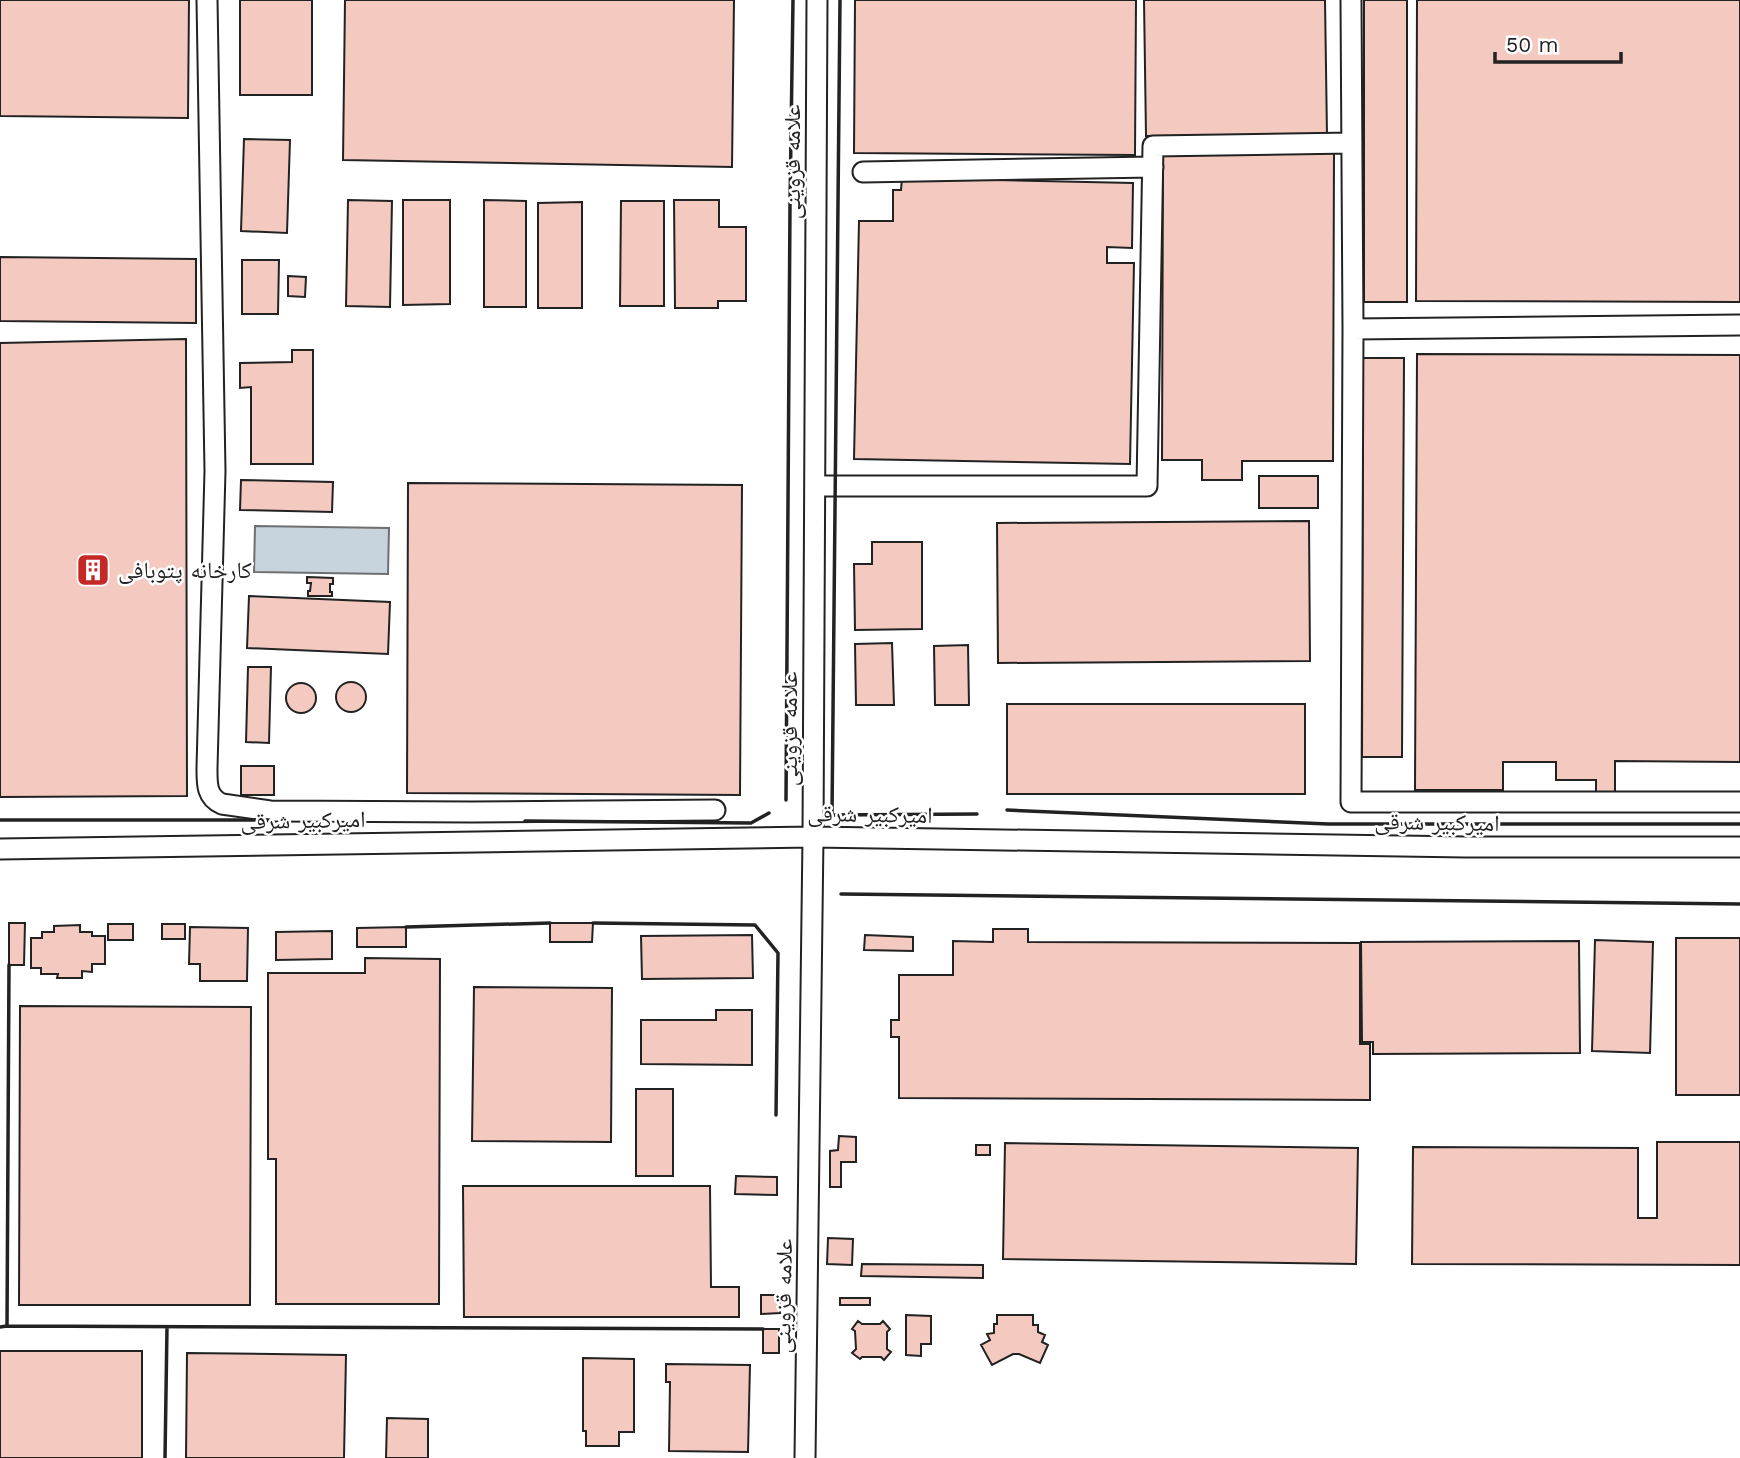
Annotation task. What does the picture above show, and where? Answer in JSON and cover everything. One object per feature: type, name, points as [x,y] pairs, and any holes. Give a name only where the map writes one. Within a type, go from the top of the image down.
[{"type":"street","points":[[207,0],[215,471],[208,792],[214,801],[222,804],[270,811],[715,810]]},
{"type":"street","name":"علامه قزوینی","points":[[806,1458],[813,837],[817,0]]},
{"type":"street","points":[[1351,0],[1351,802],[1740,802]]},
{"type":"street","points":[[815,486],[1147,486],[1153,146],[1352,143]]},
{"type":"street","points":[[863,172],[1153,167]]},
{"type":"street","points":[[1353,329],[1740,326]]},
{"type":"street","name":"امیرکبیر شرقی","points":[[0,849],[813,837],[1466,847],[1740,847]]},
{"type":"shaded area","points":[[255,526],[389,528],[388,574],[254,572]]},
{"type":"building","points":[[0,0],[189,0],[188,118],[0,116]]},
{"type":"building","points":[[240,0],[312,0],[312,95],[240,95]]},
{"type":"building","points":[[345,0],[734,0],[732,167],[343,160]]},
{"type":"building","points":[[855,0],[1136,0],[1135,155],[854,153]]},
{"type":"building","points":[[1144,0],[1325,0],[1327,135],[1146,136]]},
{"type":"building","points":[[1364,0],[1407,0],[1407,302],[1364,302]]},
{"type":"building","points":[[1417,0],[1740,0],[1740,302],[1416,301]]},
{"type":"building","points":[[244,139],[290,140],[287,233],[241,231]]},
{"type":"building","points":[[1163,152],[1334,153],[1333,461],[1242,461],[1242,480],[1202,480],[1202,460],[1162,460]]},
{"type":"building","points":[[902,178],[1133,183],[1132,248],[1107,247],[1107,263],[1134,263],[1130,464],[854,459],[859,221],[893,221],[893,190],[901,190]]},
{"type":"building","points":[[348,200],[392,201],[390,307],[346,306]]},
{"type":"building","points":[[403,200],[450,200],[450,304],[403,305]]},
{"type":"building","points":[[484,200],[526,201],[526,307],[484,307]]},
{"type":"building","points":[[674,200],[719,200],[719,227],[746,227],[746,301],[718,301],[718,308],[675,308]]},
{"type":"building","points":[[621,201],[664,201],[664,306],[620,306]]},
{"type":"building","points":[[582,202],[582,308],[538,308],[538,203]]},
{"type":"building","points":[[0,257],[196,259],[196,323],[0,321]]},
{"type":"building","points":[[242,260],[279,260],[278,314],[242,314]]},
{"type":"building","points":[[288,276],[306,277],[305,297],[288,296]]},
{"type":"building","name":"کارخانه پتوبافی","points":[[186,339],[187,796],[0,797],[0,343]]},
{"type":"building","points":[[292,350],[313,350],[313,464],[251,464],[251,387],[240,388],[240,363],[292,362]]},
{"type":"building","points":[[1417,354],[1740,355],[1740,762],[1615,761],[1615,794],[1596,793],[1596,780],[1556,780],[1556,762],[1503,762],[1503,790],[1415,790]]},
{"type":"building","points":[[1363,358],[1404,358],[1402,757],[1362,757]]},
{"type":"building","points":[[1259,476],[1318,476],[1318,508],[1259,508]]},
{"type":"building","points":[[241,480],[333,482],[332,512],[240,510]]},
{"type":"building","points":[[408,483],[742,485],[740,795],[407,793]]},
{"type":"building","points":[[1309,521],[1310,661],[998,663],[997,523]]},
{"type":"building","points":[[872,542],[922,542],[922,629],[855,630],[854,564],[872,564]]},
{"type":"building","points":[[307,577],[333,578],[333,584],[330,584],[332,596],[308,596],[311,583],[307,583]]},
{"type":"building","points":[[249,596],[390,602],[388,654],[247,648]]},
{"type":"building","points":[[892,643],[894,705],[856,705],[855,644]]},
{"type":"building","points":[[968,645],[969,705],[935,705],[934,646]]},
{"type":"building","points":[[248,667],[271,667],[269,743],[246,742]]},
{"type":"building","points":[[351,682],[362,686],[366,697],[362,708],[351,712],[340,708],[336,697],[340,686]]},
{"type":"building","points":[[301,683],[311,688],[316,698],[311,708],[301,713],[291,708],[286,698],[291,688]]},
{"type":"building","points":[[1007,704],[1305,704],[1305,794],[1007,794]]},
{"type":"building","points":[[241,766],[274,766],[274,795],[241,795]]},
{"type":"building","points":[[9,923],[25,923],[24,965],[9,965]]},
{"type":"building","points":[[550,923],[593,923],[592,942],[550,942]]},
{"type":"building","points":[[108,924],[133,924],[133,940],[108,940]]},
{"type":"building","points":[[162,924],[185,924],[185,939],[162,939]]},
{"type":"building","points":[[80,925],[80,932],[105,936],[105,964],[92,964],[92,972],[82,971],[82,978],[57,978],[58,974],[41,974],[41,968],[31,968],[31,938],[42,938],[42,932],[54,932],[54,926]]},
{"type":"building","points":[[190,927],[248,928],[247,981],[200,981],[200,964],[189,964]]},
{"type":"building","points":[[406,927],[406,947],[357,947],[357,928]]},
{"type":"building","points":[[993,929],[1028,929],[1028,942],[1360,943],[1360,1044],[1370,1044],[1370,1100],[899,1098],[899,1037],[891,1037],[891,1020],[899,1020],[899,975],[953,975],[953,941],[993,942]]},
{"type":"building","points":[[332,931],[332,959],[276,960],[276,932]]},
{"type":"building","points":[[752,935],[753,978],[642,979],[641,936]]},
{"type":"building","points":[[865,935],[913,937],[913,951],[864,950]]},
{"type":"building","points":[[1676,938],[1740,938],[1740,1095],[1676,1095]]},
{"type":"building","points":[[1595,940],[1653,942],[1650,1053],[1592,1051]]},
{"type":"building","points":[[1579,941],[1580,1053],[1373,1054],[1373,1042],[1362,1042],[1361,942]]},
{"type":"building","points":[[365,958],[440,959],[439,1304],[276,1304],[276,1159],[268,1159],[268,973],[365,973]]},
{"type":"building","points":[[474,987],[612,988],[611,1142],[472,1141]]},
{"type":"building","points":[[20,1006],[251,1007],[250,1305],[19,1305]]},
{"type":"building","points":[[716,1010],[752,1010],[752,1065],[641,1064],[641,1020],[716,1020]]},
{"type":"building","points":[[636,1089],[673,1089],[673,1176],[636,1176]]},
{"type":"building","points":[[839,1136],[856,1137],[856,1162],[841,1162],[841,1187],[830,1187],[830,1151],[838,1150]]},
{"type":"building","points":[[1657,1142],[1740,1142],[1740,1265],[1412,1264],[1413,1147],[1638,1148],[1638,1218],[1657,1218]]},
{"type":"building","points":[[1005,1143],[1358,1148],[1356,1264],[1003,1259]]},
{"type":"building","points":[[976,1145],[990,1145],[990,1155],[976,1155]]},
{"type":"building","points":[[736,1176],[777,1177],[777,1195],[735,1194]]},
{"type":"building","points":[[463,1186],[710,1186],[711,1287],[739,1287],[739,1317],[464,1317]]},
{"type":"building","points":[[828,1238],[853,1239],[852,1265],[827,1264]]},
{"type":"building","points":[[862,1264],[983,1265],[983,1278],[861,1276]]},
{"type":"building","points":[[761,1295],[780,1295],[780,1313],[761,1314]]},
{"type":"building","points":[[840,1298],[870,1298],[870,1305],[840,1305]]},
{"type":"building","points":[[906,1315],[931,1316],[931,1344],[921,1344],[921,1356],[906,1355]]},
{"type":"building","points":[[997,1315],[1033,1315],[1033,1325],[1038,1325],[1038,1332],[1045,1335],[1042,1342],[1048,1345],[1040,1363],[1013,1354],[992,1365],[981,1345],[990,1340],[987,1334],[994,1333]]},
{"type":"building","points":[[858,1321],[862,1324],[880,1324],[883,1321],[890,1329],[887,1332],[887,1349],[891,1352],[884,1360],[881,1357],[860,1359],[852,1353],[856,1349],[855,1331],[852,1329]]},
{"type":"building","points":[[763,1329],[779,1329],[779,1353],[763,1353]]},
{"type":"building","points":[[0,1351],[142,1351],[142,1458],[0,1458]]},
{"type":"building","points":[[187,1353],[346,1355],[344,1458],[186,1458]]},
{"type":"building","points":[[583,1358],[634,1359],[634,1432],[619,1432],[619,1446],[586,1446],[586,1431],[583,1431]]},
{"type":"building","points":[[666,1364],[750,1365],[748,1452],[669,1451],[670,1382],[666,1382]]},
{"type":"building","points":[[387,1418],[428,1419],[428,1458],[386,1458]]},
{"type":"wall","points":[[786,800],[793,0]]},
{"type":"wall","points":[[840,0],[832,815],[977,814]]},
{"type":"wall","points":[[1007,810],[1328,824],[1740,824]]},
{"type":"wall","points":[[525,821],[751,823],[769,813]]},
{"type":"wall","points":[[0,820],[269,820]]},
{"type":"wall","points":[[841,894],[1740,904]]},
{"type":"wall","points":[[406,927],[550,923]]},
{"type":"wall","points":[[593,923],[755,925],[778,953],[776,1115]]},
{"type":"wall","points":[[9,965],[7,1326],[763,1329]]},
{"type":"wall","points":[[0,1327],[7,1326]]},
{"type":"wall","points":[[165,1458],[167,1327]]},
{"type":"place","name":"کارخانه پتوبافی","points":[[93,570]]}]
